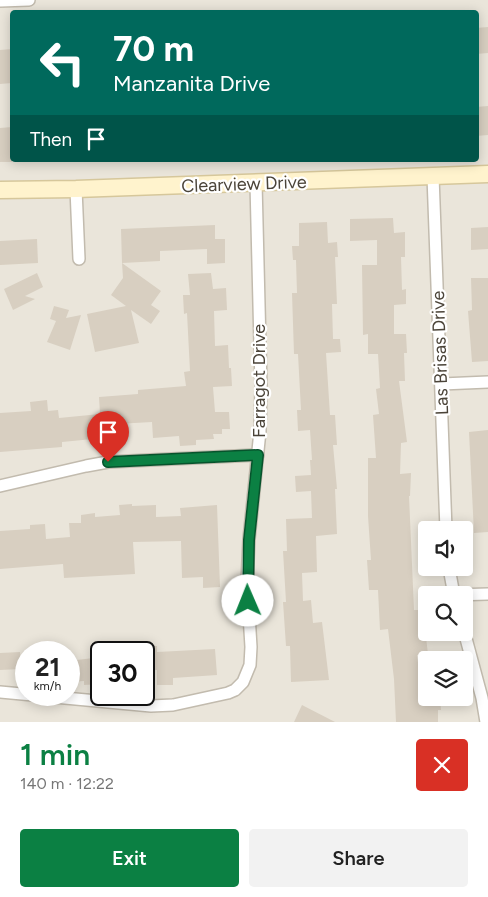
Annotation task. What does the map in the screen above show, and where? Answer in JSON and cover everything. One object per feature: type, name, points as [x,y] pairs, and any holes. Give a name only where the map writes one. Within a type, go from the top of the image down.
[{"type":"street","points":[[0,1],[28,0]]},
{"type":"street","name":"Clearview Drive","points":[[0,190],[488,174]]},
{"type":"street","name":"Las Brisas Drive","points":[[433,176],[446,521]]},
{"type":"street","name":"Farragot Drive","points":[[0,692],[151,706],[173,705],[214,697],[235,690],[247,677],[250,666],[250,639],[247,582],[260,431],[261,386],[256,183]]},
{"type":"street","points":[[76,189],[79,259]]},
{"type":"street","points":[[442,384],[488,382]]},
{"type":"street","points":[[0,486],[108,462],[258,455]]},
{"type":"street","points":[[473,594],[488,594]]},
{"type":"street","points":[[467,641],[482,698],[486,722]]},
{"type":"shaded area","points":[[0,0],[488,0],[488,722],[0,722]]},
{"type":"building","points":[[488,27],[488,53],[479,54],[479,28]]},
{"type":"building","points":[[10,49],[10,83],[0,84],[0,50]]},
{"type":"building","points":[[488,106],[488,135],[479,136],[479,107]]},
{"type":"building","points":[[10,127],[10,162],[0,162],[0,128]]},
{"type":"building","points":[[393,218],[394,233],[405,232],[405,257],[401,257],[402,290],[406,289],[406,304],[394,305],[394,334],[406,334],[407,353],[404,353],[405,381],[399,381],[407,442],[401,443],[400,474],[411,473],[409,496],[414,610],[418,610],[418,641],[426,641],[428,651],[418,651],[417,655],[418,706],[441,706],[441,710],[438,710],[438,722],[396,722],[394,679],[388,629],[380,630],[378,590],[369,590],[367,560],[371,560],[368,516],[368,458],[376,458],[373,415],[379,414],[376,389],[380,388],[378,354],[368,354],[368,334],[363,335],[362,265],[377,265],[377,240],[350,241],[350,219]]},
{"type":"building","points":[[327,222],[328,243],[337,242],[338,257],[335,257],[337,304],[332,304],[333,339],[340,339],[341,352],[326,353],[330,415],[335,415],[337,445],[333,445],[337,489],[335,489],[337,534],[316,536],[317,572],[302,573],[303,601],[311,600],[313,623],[322,622],[329,680],[291,682],[290,646],[286,646],[283,602],[286,602],[283,551],[287,551],[286,519],[312,518],[311,491],[296,492],[295,476],[311,475],[310,460],[312,460],[310,430],[298,431],[297,410],[301,410],[298,354],[294,354],[292,293],[297,293],[296,260],[293,260],[292,246],[299,246],[299,223]]},
{"type":"building","points":[[215,225],[215,239],[225,239],[225,263],[207,264],[207,249],[160,251],[160,261],[122,263],[121,229]]},
{"type":"building","points":[[488,227],[488,249],[471,250],[471,228]]},
{"type":"building","points":[[37,239],[38,263],[0,265],[0,241]]},
{"type":"building","points":[[122,263],[161,291],[151,305],[160,311],[151,324],[131,310],[139,343],[95,352],[87,314],[126,306],[111,295],[123,278]]},
{"type":"building","points":[[37,273],[43,287],[25,296],[35,299],[13,310],[4,289]]},
{"type":"building","points":[[211,273],[213,289],[226,288],[227,310],[214,311],[215,346],[228,345],[232,386],[213,387],[215,412],[229,412],[230,429],[222,429],[222,434],[213,434],[214,439],[196,440],[196,445],[180,446],[179,436],[153,438],[152,422],[117,424],[119,442],[103,444],[103,438],[62,442],[62,447],[0,452],[0,413],[31,411],[30,402],[47,400],[48,411],[58,410],[59,418],[100,414],[99,397],[138,394],[138,390],[186,386],[184,372],[190,371],[187,313],[184,314],[183,295],[190,295],[188,274]]},
{"type":"building","points":[[471,278],[488,278],[488,361],[472,362],[468,311],[472,310]]},
{"type":"building","points":[[54,306],[69,310],[66,318],[81,315],[70,350],[47,342],[56,321],[50,319]]},
{"type":"building","points":[[488,430],[488,532],[474,533],[469,432]]},
{"type":"building","points":[[132,504],[132,506],[156,505],[156,517],[181,516],[180,508],[217,505],[220,587],[203,588],[203,577],[182,578],[181,541],[133,542],[135,574],[64,578],[63,564],[0,569],[0,531],[30,529],[30,525],[45,524],[46,539],[70,537],[69,523],[81,523],[81,515],[95,513],[95,517],[120,515],[119,505]]},
{"type":"building","points":[[155,646],[157,646],[157,652],[215,649],[217,675],[173,678],[173,685],[157,685],[157,670],[155,670]]},
{"type":"building","points":[[15,652],[15,669],[0,670],[0,653]]},
{"type":"building","points":[[90,658],[90,685],[84,685],[84,681],[80,681],[80,660]]},
{"type":"building","points":[[302,705],[335,722],[294,722]]},
{"type":"route","points":[[108,462],[258,455],[249,540],[248,601]]}]
